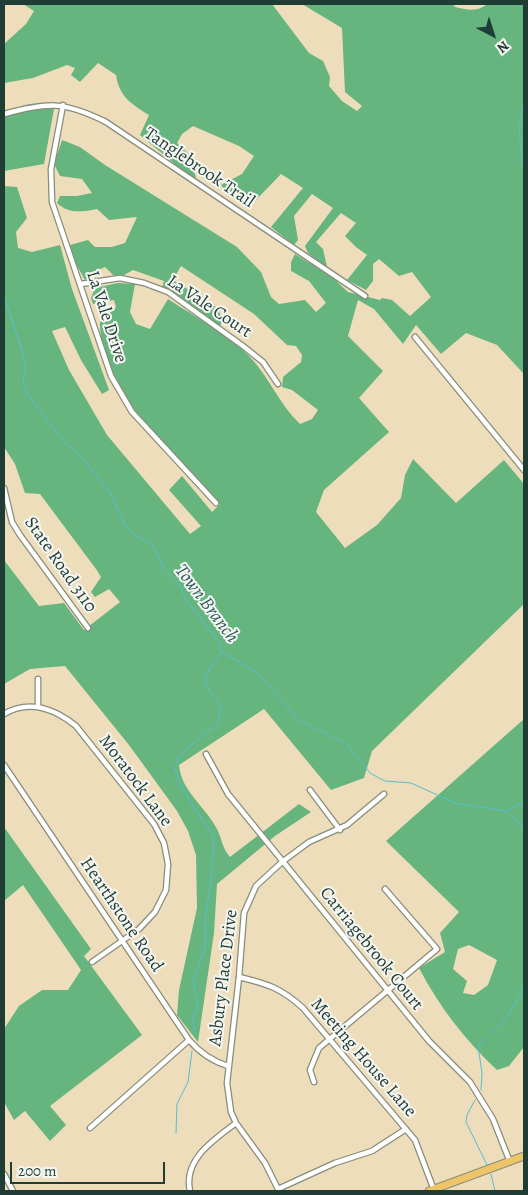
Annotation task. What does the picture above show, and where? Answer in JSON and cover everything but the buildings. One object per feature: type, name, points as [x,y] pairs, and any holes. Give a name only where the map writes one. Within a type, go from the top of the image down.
[{"type":"main road","points":[[432,1190],[524,1156]]},
{"type":"street","name":"Tanglebrook Trail","points":[[4,114],[32,106],[63,105],[106,122],[365,296]]},
{"type":"street","name":"La Vale Drive","points":[[63,105],[51,169],[52,202],[111,376],[120,396],[132,412],[216,504]]},
{"type":"street","name":"La Vale Court","points":[[81,284],[120,278],[144,283],[168,292],[263,362],[278,384]]},
{"type":"street","points":[[414,337],[524,470]]},
{"type":"street","name":"State Road 3110","points":[[4,488],[8,498],[10,515],[16,528],[88,628]]},
{"type":"street","points":[[38,679],[38,706]]},
{"type":"street","name":"Moratock Lane","points":[[4,714],[11,710],[38,706],[62,714],[76,726],[154,824],[164,843],[168,864],[166,890],[155,912],[123,942],[92,962]]},
{"type":"street","name":"Carriagebrook Court","points":[[206,754],[228,794],[282,862],[429,1041],[470,1082],[493,1119],[510,1162]]},
{"type":"street","name":"Hearthstone Road","points":[[4,765],[189,1040],[199,1051],[216,1062],[228,1066]]},
{"type":"street","points":[[310,790],[340,830]]},
{"type":"street","name":"Asbury Place Drive","points":[[278,1190],[265,1163],[236,1123],[229,1102],[226,1083],[239,977],[244,913],[249,896],[256,886],[282,862],[309,842],[340,830],[384,794]]},
{"type":"street","points":[[314,1082],[310,1075],[312,1062],[319,1048],[437,949],[385,889]]},
{"type":"street","name":"Meeting House Lane","points":[[239,977],[270,985],[291,997],[406,1129],[420,1150],[432,1190]]},
{"type":"street","points":[[90,1128],[189,1040]]},
{"type":"street","points":[[190,1191],[192,1170],[198,1154],[236,1123]]},
{"type":"street","points":[[278,1190],[336,1162],[372,1151],[406,1129]]},
{"type":"street","points":[[4,1174],[13,1191]]},
{"type":"green space","points":[[23,4],[272,4],[309,53],[323,61],[330,77],[329,86],[342,101],[357,111],[362,106],[345,92],[342,28],[302,4],[453,4],[455,7],[472,10],[484,7],[487,4],[524,4],[524,374],[497,345],[466,333],[441,354],[416,325],[403,344],[374,309],[358,300],[348,336],[383,371],[359,398],[389,432],[324,490],[316,512],[345,548],[377,525],[401,498],[405,475],[413,459],[456,503],[504,460],[524,484],[524,604],[372,751],[364,778],[331,790],[264,709],[179,765],[184,783],[212,821],[230,857],[299,804],[311,812],[275,836],[217,884],[214,933],[198,1042],[177,1015],[179,990],[197,908],[196,855],[188,831],[177,811],[129,745],[65,666],[30,669],[4,684],[4,560],[39,606],[64,603],[84,630],[120,602],[109,589],[95,597],[91,592],[101,577],[40,494],[25,493],[15,464],[4,447],[4,186],[17,187],[27,218],[16,232],[18,248],[32,252],[60,245],[72,289],[109,390],[102,394],[81,360],[65,327],[52,331],[69,370],[107,435],[190,534],[201,526],[169,490],[182,476],[212,512],[220,504],[163,444],[144,421],[126,397],[112,373],[103,347],[100,322],[116,307],[114,300],[93,304],[91,298],[95,288],[118,283],[135,284],[130,312],[136,324],[150,329],[168,299],[210,326],[231,340],[250,357],[286,408],[300,424],[312,419],[318,410],[292,390],[282,387],[283,377],[301,362],[302,355],[296,346],[287,345],[254,314],[181,266],[173,280],[216,307],[223,319],[220,326],[162,288],[164,281],[133,270],[122,276],[113,275],[105,267],[96,271],[85,280],[76,264],[70,245],[88,240],[95,247],[112,247],[125,243],[137,217],[109,220],[97,209],[71,211],[57,203],[60,196],[77,196],[92,193],[82,179],[60,176],[54,164],[62,140],[80,147],[105,165],[237,247],[261,272],[271,297],[279,304],[305,300],[316,312],[326,303],[309,281],[291,271],[291,262],[295,254],[333,278],[348,292],[380,300],[382,298],[392,300],[410,316],[431,297],[412,272],[399,276],[379,259],[373,264],[373,281],[366,290],[347,280],[367,255],[345,236],[356,223],[341,213],[316,242],[323,249],[327,267],[308,253],[305,246],[333,208],[312,194],[294,216],[298,240],[294,245],[271,227],[303,188],[281,174],[255,201],[246,205],[229,196],[221,185],[242,174],[254,156],[239,146],[193,126],[182,134],[177,143],[190,155],[196,178],[188,175],[140,135],[149,115],[127,99],[120,89],[116,75],[98,63],[80,82],[71,75],[75,68],[67,65],[33,78],[4,83],[4,44],[26,24],[34,11]]},
{"type":"green space","points":[[32,109],[54,109],[44,164],[4,171],[4,117]]},
{"type":"green space","points":[[524,719],[524,1047],[509,1066],[497,1070],[474,1047],[444,1010],[427,983],[419,968],[445,952],[440,933],[459,912],[386,841]],"holes":[[[469,945],[497,960],[488,985],[474,995],[463,993],[467,981],[453,969],[458,949]]]},
{"type":"green space","points":[[4,827],[91,949],[84,956],[142,1035],[50,1106],[66,1125],[50,1141],[25,1111],[14,1120],[4,1102],[4,1029],[19,1006],[42,990],[68,990],[81,970],[23,885],[4,901]]},
{"type":"waterway","points":[[522,163],[519,127],[524,103]]},
{"type":"waterway","name":"Town Branch","points":[[4,296],[23,353],[26,368],[23,382],[28,395],[65,443],[77,452],[110,493],[125,525],[131,532],[153,546],[164,569],[180,585],[186,600],[218,641],[222,652],[256,672],[299,720],[347,744],[370,773],[385,781],[411,783],[455,803],[504,811],[516,819],[524,829]]},
{"type":"waterway","points":[[195,1033],[193,1017],[197,1008],[197,998],[193,982],[205,948],[205,920],[211,882],[214,836],[181,785],[175,769],[178,759],[184,751],[218,723],[221,706],[208,689],[206,679],[209,670],[222,652]]},
{"type":"waterway","points":[[505,811],[524,802]]},
{"type":"waterway","points":[[490,1034],[510,1012],[524,985]]},
{"type":"waterway","points":[[481,1090],[482,1073],[478,1046],[483,1039]]},
{"type":"waterway","points":[[176,1133],[177,1104],[188,1082],[192,1051]]},
{"type":"waterway","points":[[475,1100],[467,1115],[466,1122],[487,1165]]},
{"type":"waterway","points":[[491,1174],[495,1191]]}]
